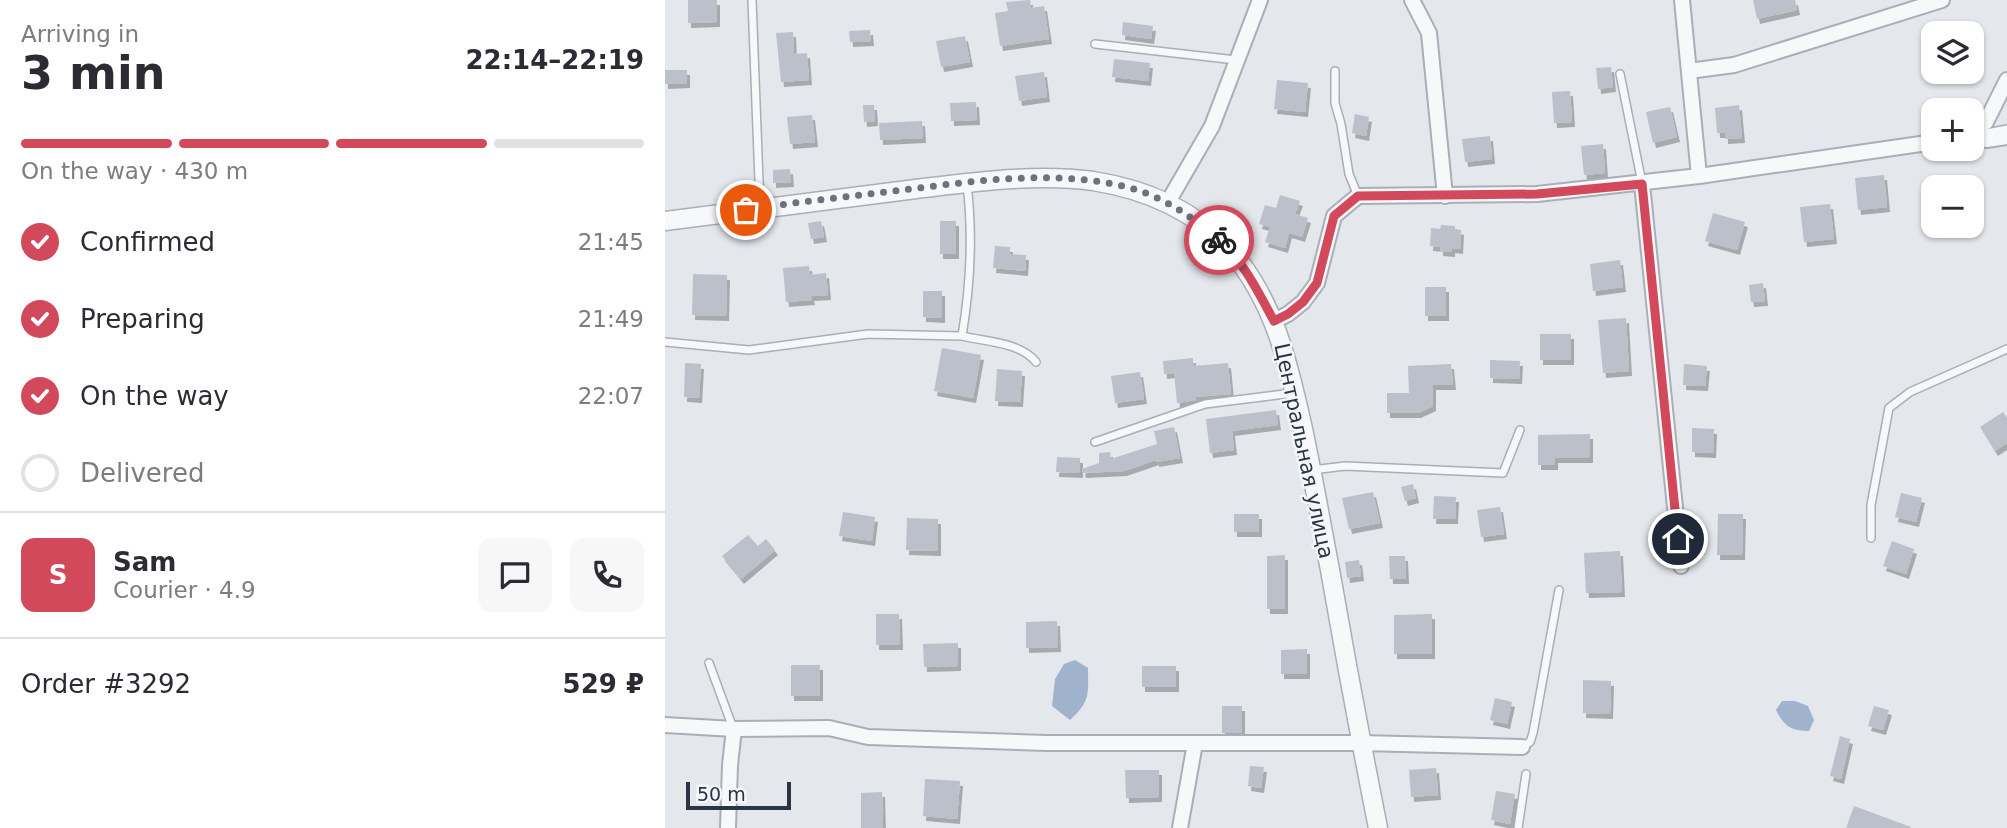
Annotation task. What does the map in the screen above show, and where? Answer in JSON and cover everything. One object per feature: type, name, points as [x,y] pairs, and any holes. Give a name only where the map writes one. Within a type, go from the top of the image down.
[{"type":"street","points":[[1168,202],[1212,126],[1260,0]]},
{"type":"street","points":[[1412,0],[1429,33],[1445,196]]},
{"type":"street","points":[[1682,0],[1699,176]]},
{"type":"street","points":[[1689,71],[1734,65],[1942,0]]},
{"type":"street","points":[[1984,124],[2007,80]]},
{"type":"street","points":[[1984,139],[2007,137]]},
{"type":"street","points":[[1274,321],[1303,302],[1317,283],[1334,216],[1358,196],[1537,194],[1642,184],[1921,144]]},
{"type":"street","name":"Центральная улица","points":[[665,221],[966,183],[1038,178],[1089,181],[1124,187],[1168,202],[1198,221],[1228,248],[1251,278],[1274,321],[1295,393],[1312,470],[1378,828]]},
{"type":"street","points":[[1642,184],[1681,566]]},
{"type":"street","points":[[665,726],[734,729],[829,728],[868,737],[1046,743],[1361,743],[1521,747]]},
{"type":"street","points":[[728,828],[734,729]]},
{"type":"street","points":[[1180,828],[1195,743]]},
{"type":"lane","points":[[752,0],[760,208]]},
{"type":"lane","points":[[1094,44],[1237,60]]},
{"type":"lane","points":[[1335,71],[1335,103],[1349,174],[1358,196]]},
{"type":"lane","points":[[1621,74],[1642,184]]},
{"type":"lane","points":[[1984,133],[2007,129]]},
{"type":"lane","points":[[962,336],[967,306],[970,207],[966,183]]},
{"type":"lane","points":[[665,342],[749,350],[867,334],[962,336],[1016,348],[1029,353],[1036,362]]},
{"type":"lane","points":[[1871,538],[1871,505],[1889,408],[1910,392],[2007,349]]},
{"type":"lane","points":[[1094,442],[1205,404],[1295,393]]},
{"type":"lane","points":[[1312,470],[1345,466],[1503,473],[1520,430]]},
{"type":"lane","points":[[1521,747],[1530,742],[1534,733],[1559,590]]},
{"type":"lane","points":[[709,663],[734,729]]},
{"type":"lane","points":[[1518,828],[1526,774]]},
{"type":"water","points":[[1075,660],[1088,668],[1088,691],[1082,708],[1070,720],[1052,706],[1055,679],[1064,664]]},
{"type":"water","points":[[1782,701],[1795,701],[1808,706],[1814,720],[1809,731],[1793,729],[1785,724],[1776,710]]},
{"type":"building","points":[[688,0],[717,0],[717,22],[688,23]]},
{"type":"building","points":[[1030,0],[1031,8],[1044,6],[1049,39],[1000,46],[995,13],[1008,11],[1006,2]]},
{"type":"building","points":[[1753,0],[1795,0],[1797,10],[1757,19]]},
{"type":"building","points":[[1123,22],[1153,26],[1151,39],[1122,35]]},
{"type":"building","points":[[870,30],[871,41],[850,42],[849,31]]},
{"type":"building","points":[[793,32],[794,54],[807,53],[809,80],[781,82],[776,33]]},
{"type":"building","points":[[965,36],[970,62],[941,67],[936,41]]},
{"type":"building","points":[[1114,59],[1150,63],[1148,81],[1112,77]]},
{"type":"building","points":[[1611,67],[1613,87],[1598,89],[1596,68]]},
{"type":"building","points":[[665,70],[687,70],[687,83],[665,84]]},
{"type":"building","points":[[1044,72],[1047,97],[1019,101],[1015,76]]},
{"type":"building","points":[[1277,80],[1308,83],[1305,112],[1274,109]]},
{"type":"building","points":[[1570,91],[1572,122],[1554,123],[1552,92]]},
{"type":"building","points":[[976,102],[977,120],[951,121],[950,103]]},
{"type":"building","points":[[863,105],[874,105],[875,121],[864,122]]},
{"type":"building","points":[[1739,105],[1742,138],[1725,139],[1725,133],[1717,133],[1715,108]]},
{"type":"building","points":[[1670,107],[1677,137],[1653,143],[1646,112]]},
{"type":"building","points":[[1355,114],[1369,117],[1366,136],[1352,133]]},
{"type":"building","points":[[812,115],[815,142],[790,144],[787,117]]},
{"type":"building","points":[[922,121],[923,138],[880,140],[879,123]]},
{"type":"building","points":[[1490,136],[1492,159],[1465,162],[1462,139]]},
{"type":"building","points":[[1603,144],[1605,173],[1584,175],[1581,146]]},
{"type":"building","points":[[790,169],[791,182],[773,183],[773,170]]},
{"type":"building","points":[[1884,175],[1887,207],[1858,210],[1855,178]]},
{"type":"building","points":[[1280,195],[1300,201],[1295,214],[1308,218],[1302,237],[1289,233],[1285,248],[1265,242],[1270,227],[1259,224],[1265,205],[1276,208]]},
{"type":"building","points":[[1830,204],[1834,239],[1804,242],[1800,207]]},
{"type":"building","points":[[1713,213],[1745,222],[1737,250],[1705,241]]},
{"type":"building","points":[[821,221],[824,237],[811,239],[808,223]]},
{"type":"building","points":[[940,221],[956,221],[956,254],[940,254]]},
{"type":"building","points":[[1441,225],[1455,226],[1455,229],[1461,230],[1460,249],[1452,248],[1452,252],[1440,251],[1440,247],[1430,246],[1431,228],[1440,229]]},
{"type":"building","points":[[995,246],[1010,247],[1010,254],[1026,255],[1025,271],[993,268]]},
{"type":"building","points":[[1620,260],[1623,287],[1593,291],[1590,264]]},
{"type":"building","points":[[809,266],[810,275],[826,273],[828,295],[811,296],[812,300],[786,302],[783,268]]},
{"type":"building","points":[[693,274],[727,275],[726,316],[692,315]]},
{"type":"building","points":[[1763,283],[1765,301],[1751,302],[1749,285]]},
{"type":"building","points":[[1425,287],[1446,287],[1446,316],[1425,316]]},
{"type":"building","points":[[923,291],[942,291],[942,318],[923,317]]},
{"type":"building","points":[[1626,318],[1629,371],[1603,373],[1598,320]]},
{"type":"building","points":[[1540,334],[1571,334],[1571,360],[1540,360]]},
{"type":"building","points":[[942,348],[981,355],[973,398],[934,391]]},
{"type":"building","points":[[1193,358],[1193,366],[1228,363],[1231,394],[1196,397],[1196,400],[1177,403],[1174,373],[1164,374],[1163,361]]},
{"type":"building","points":[[1490,360],[1520,361],[1519,379],[1490,378]]},
{"type":"building","points":[[685,363],[701,364],[699,398],[684,397]]},
{"type":"building","points":[[1451,364],[1453,385],[1433,385],[1433,406],[1418,413],[1387,413],[1387,393],[1409,393],[1408,366]]},
{"type":"building","points":[[1684,364],[1707,366],[1705,386],[1683,385]]},
{"type":"building","points":[[997,369],[1022,371],[1020,402],[995,401]]},
{"type":"building","points":[[1140,372],[1144,399],[1115,403],[1111,376]]},
{"type":"building","points":[[1276,410],[1278,425],[1232,431],[1234,450],[1210,453],[1206,419]]},
{"type":"building","points":[[2003,412],[2007,418],[2007,443],[1995,451],[1980,427]]},
{"type":"building","points":[[1174,427],[1180,458],[1156,460],[1124,471],[1083,473],[1082,469],[1099,463],[1099,453],[1110,452],[1111,459],[1157,444],[1154,431]]},
{"type":"building","points":[[1692,428],[1714,429],[1713,453],[1692,452]]},
{"type":"building","points":[[1590,434],[1590,458],[1555,458],[1555,465],[1538,465],[1538,435]]},
{"type":"building","points":[[1057,457],[1080,458],[1080,473],[1056,472]]},
{"type":"building","points":[[1413,484],[1416,498],[1405,501],[1401,487]]},
{"type":"building","points":[[1373,492],[1380,523],[1349,529],[1342,498]]},
{"type":"building","points":[[1901,493],[1922,498],[1916,522],[1895,517]]},
{"type":"building","points":[[1434,496],[1456,497],[1455,519],[1433,519]]},
{"type":"building","points":[[1500,507],[1504,534],[1481,537],[1477,510]]},
{"type":"building","points":[[843,512],[875,517],[872,541],[839,536]]},
{"type":"building","points":[[1234,514],[1259,514],[1259,532],[1234,532]]},
{"type":"building","points":[[1718,514],[1743,514],[1742,555],[1717,555]]},
{"type":"building","points":[[907,518],[938,519],[938,551],[906,550]]},
{"type":"building","points":[[748,535],[758,546],[766,539],[775,550],[741,579],[722,556]]},
{"type":"building","points":[[1892,541],[1914,549],[1906,574],[1883,566]]},
{"type":"building","points":[[1620,551],[1622,592],[1586,593],[1584,553]]},
{"type":"building","points":[[1285,555],[1285,609],[1267,609],[1267,556]]},
{"type":"building","points":[[1389,556],[1405,556],[1406,579],[1390,579]]},
{"type":"building","points":[[1359,560],[1361,576],[1347,578],[1345,562]]},
{"type":"building","points":[[876,614],[899,614],[900,645],[876,645]]},
{"type":"building","points":[[1432,614],[1432,654],[1394,654],[1394,615]]},
{"type":"building","points":[[1057,621],[1058,647],[1026,648],[1026,622]]},
{"type":"building","points":[[958,643],[958,666],[924,667],[923,644]]},
{"type":"building","points":[[1307,649],[1307,674],[1281,674],[1281,650]]},
{"type":"building","points":[[791,665],[820,665],[820,696],[791,696]]},
{"type":"building","points":[[1142,666],[1176,666],[1176,687],[1142,687]]},
{"type":"building","points":[[1583,680],[1611,681],[1610,714],[1583,713]]},
{"type":"building","points":[[1495,698],[1512,702],[1507,724],[1490,720]]},
{"type":"building","points":[[1222,706],[1242,706],[1242,733],[1222,733]]},
{"type":"building","points":[[1874,706],[1889,710],[1883,730],[1868,726]]},
{"type":"building","points":[[1840,736],[1850,739],[1841,779],[1830,776]]},
{"type":"building","points":[[1250,766],[1264,767],[1261,788],[1248,786]]},
{"type":"building","points":[[1436,768],[1438,795],[1411,797],[1409,770]]},
{"type":"building","points":[[1125,770],[1159,770],[1159,797],[1126,798]]},
{"type":"building","points":[[925,779],[960,781],[957,819],[923,816]]},
{"type":"building","points":[[1496,791],[1515,794],[1510,824],[1491,820]]},
{"type":"building","points":[[882,792],[883,828],[861,828],[861,793]]},
{"type":"building","points":[[1854,806],[1911,827],[1911,828],[1846,828]]},
{"type":"way so far","points":[[746,210],[966,183],[1038,178],[1089,181],[1124,187],[1168,202],[1198,221],[1219,240]]},
{"type":"route","points":[[1219,240],[1251,278],[1274,321],[1303,302],[1317,283],[1334,216],[1358,196],[1537,194],[1642,184],[1678,539]]}]
